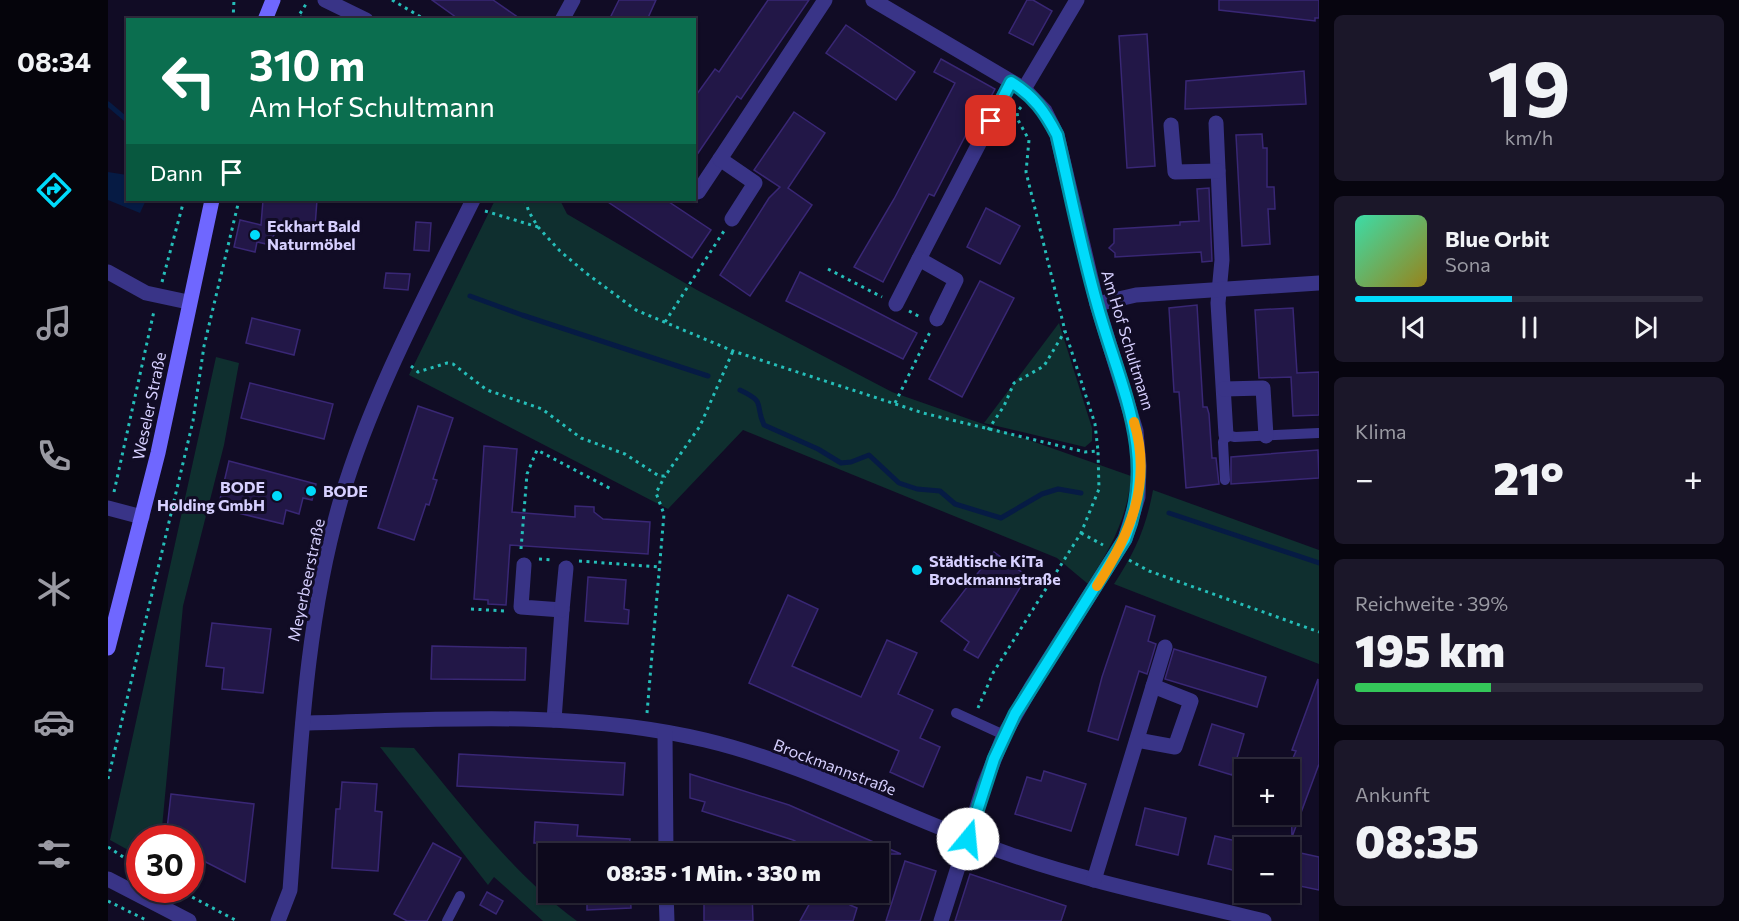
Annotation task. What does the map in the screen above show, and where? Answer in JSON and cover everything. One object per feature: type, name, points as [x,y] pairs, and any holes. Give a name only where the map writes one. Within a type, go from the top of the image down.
[{"type":"main road","points":[[266,18],[273,0]]},
{"type":"main road","name":"Weseler Straße","points":[[108,648],[163,432],[188,302],[212,201]]},
{"type":"street","points":[[325,0],[362,18]]},
{"type":"street","points":[[563,18],[573,0]]},
{"type":"street","points":[[698,192],[825,0]]},
{"type":"street","name":"Am Hof Schultmann","points":[[873,0],[1022,89],[1045,111],[1057,135],[1097,304],[1136,431],[1139,448],[1138,497],[1131,526],[1118,554],[1032,687],[1004,735],[941,921]]},
{"type":"street","points":[[896,304],[919,258],[1077,0]]},
{"type":"street","points":[[1216,123],[1222,260],[1219,288],[1226,435]]},
{"type":"street","points":[[1172,125],[1175,172],[1218,171]]},
{"type":"street","points":[[720,159],[754,183],[732,219]]},
{"type":"street","name":"Meyerbeerstraße","points":[[278,921],[290,890],[303,723],[315,612],[341,500],[373,414],[476,204]]},
{"type":"street","points":[[919,258],[956,280],[937,319]]},
{"type":"street","points":[[108,272],[158,296],[188,302]]},
{"type":"street","points":[[1097,304],[1136,296],[1219,288],[1319,283]]},
{"type":"street","points":[[1224,389],[1263,388],[1266,436]]},
{"type":"street","points":[[109,508],[142,517]]},
{"type":"street","points":[[523,562],[521,607],[562,610]]},
{"type":"street","points":[[554,720],[562,610],[568,565]]},
{"type":"street","points":[[1094,880],[1165,647]]},
{"type":"street","points":[[1137,740],[1175,747],[1191,701],[1153,686]]},
{"type":"street","name":"Brockmannstraße","points":[[303,723],[554,720],[644,729],[707,741],[760,757],[968,839],[1094,880],[1264,921]]},
{"type":"street","points":[[665,733],[666,843]]},
{"type":"street","points":[[108,879],[189,921]]},
{"type":"street","points":[[666,903],[666,921]]},
{"type":"lane","points":[[1225,480],[1223,442],[1226,435],[1235,437],[1318,433]]},
{"type":"lane","points":[[956,713],[1004,735]]},
{"type":"lane","points":[[447,921],[460,896]]},
{"type":"path","points":[[233,18],[234,0]]},
{"type":"path","points":[[298,18],[309,0]]},
{"type":"path","points":[[392,0],[423,18]]},
{"type":"path","points":[[972,721],[993,673],[1081,533],[1099,489],[1095,424],[1065,331],[1026,172],[1029,140],[1018,120],[1017,112],[1022,89]]},
{"type":"path","points":[[109,508],[158,296],[184,201]]},
{"type":"path","points":[[108,779],[193,421],[204,346],[239,201]]},
{"type":"path","points":[[525,201],[538,227],[586,273],[636,309],[665,322],[733,351],[895,403],[988,430],[1085,452],[1098,451]]},
{"type":"path","points":[[476,204],[538,227]]},
{"type":"path","points":[[665,322],[732,219]]},
{"type":"path","points":[[895,403],[937,319]]},
{"type":"path","points":[[988,430],[1004,406],[1014,383],[1044,366],[1065,331]]},
{"type":"path","points":[[644,729],[650,699],[658,567],[664,514],[656,493],[665,476],[700,426],[733,351]]},
{"type":"path","points":[[409,364],[418,372],[447,363],[453,364],[487,390],[542,408],[581,438],[625,454],[659,476],[665,476]]},
{"type":"path","points":[[613,490],[537,450],[526,474],[523,562],[658,567]]},
{"type":"path","points":[[1081,533],[1149,571],[1319,632]]},
{"type":"path","points":[[471,609],[513,611],[521,607]]},
{"type":"path","points":[[108,847],[126,859]]},
{"type":"path","points":[[108,901],[148,921]]},
{"type":"path","points":[[203,903],[237,921]]},
{"type":"green space","points":[[495,201],[560,201],[567,214],[697,290],[892,392],[1131,476],[1129,491],[1117,532],[1088,584],[1057,558],[743,430],[668,509],[409,375]]},
{"type":"green space","points":[[1059,323],[1092,428],[1092,441],[1085,447],[984,423]]},
{"type":"green space","points":[[216,357],[239,363],[224,445],[183,606],[162,825],[126,825],[126,849],[110,840]]},
{"type":"green space","points":[[1153,490],[1319,550],[1319,664],[1114,584],[1139,539]]},
{"type":"green space","points":[[380,747],[414,748],[471,817],[538,888],[538,903],[554,903],[577,921],[543,921],[494,877],[488,885]]},
{"type":"water","points":[[108,172],[126,175],[126,201],[146,201],[140,213],[108,200]]},
{"type":"building","points":[[432,0],[493,0],[519,18],[457,18]]},
{"type":"building","points":[[619,0],[656,0],[648,18],[610,18]]},
{"type":"building","points":[[768,0],[809,0],[741,99],[737,96],[696,156],[696,95],[715,69],[719,72]]},
{"type":"building","points":[[1027,0],[1033,0],[1052,11],[1033,45],[1009,33]]},
{"type":"building","points":[[1219,0],[1319,0],[1319,18],[1315,18],[1315,21],[1219,10]]},
{"type":"building","points":[[846,25],[915,72],[896,100],[826,53]]},
{"type":"building","points":[[1147,34],[1155,166],[1127,168],[1119,36]]},
{"type":"building","points":[[941,59],[995,89],[988,102],[984,100],[934,196],[929,194],[883,282],[854,267],[894,199],[955,83],[934,72]]},
{"type":"building","points":[[1304,71],[1306,104],[1185,109],[1186,81]]},
{"type":"building","points":[[794,112],[825,133],[788,188],[812,205],[750,296],[720,275],[769,198],[780,187],[754,170]]},
{"type":"building","points":[[1262,134],[1263,148],[1267,148],[1267,187],[1274,187],[1275,209],[1268,209],[1270,244],[1242,246],[1236,135]]},
{"type":"building","points":[[1209,188],[1212,261],[1202,262],[1201,252],[1115,257],[1115,253],[1109,248],[1114,243],[1114,229],[1180,225],[1180,222],[1199,221],[1197,189]]},
{"type":"building","points":[[263,201],[317,201],[315,227],[277,224],[271,245],[257,242],[255,252],[234,247],[240,220],[261,225]]},
{"type":"building","points":[[606,201],[668,201],[711,230],[692,258]]},
{"type":"building","points":[[986,208],[1020,226],[1000,264],[967,247]]},
{"type":"building","points":[[416,222],[431,223],[429,251],[414,250]]},
{"type":"building","points":[[800,272],[917,333],[903,359],[786,301]]},
{"type":"building","points":[[386,273],[410,274],[408,290],[384,288]]},
{"type":"building","points":[[980,281],[1014,298],[962,397],[929,379]]},
{"type":"building","points":[[1197,305],[1203,407],[1207,407],[1209,414],[1212,458],[1216,458],[1219,484],[1186,488],[1179,392],[1174,392],[1169,308]]},
{"type":"building","points":[[1293,308],[1297,373],[1319,372],[1319,415],[1293,416],[1291,377],[1259,378],[1255,310]]},
{"type":"building","points":[[252,318],[300,330],[294,355],[246,343]]},
{"type":"building","points":[[250,383],[333,404],[324,439],[241,418]]},
{"type":"building","points":[[418,406],[453,418],[433,479],[437,480],[414,540],[378,528]]},
{"type":"building","points":[[484,446],[517,449],[512,512],[575,517],[575,506],[594,507],[594,512],[603,519],[650,522],[648,554],[510,545],[506,605],[488,604],[488,600],[474,599]]},
{"type":"building","points":[[1318,450],[1319,478],[1231,484],[1231,457]]},
{"type":"building","points":[[229,461],[316,484],[312,500],[303,498],[299,514],[286,510],[283,524],[218,508]]},
{"type":"building","points":[[994,552],[1027,576],[978,658],[964,650],[969,642],[941,621]]},
{"type":"building","points":[[588,577],[626,580],[624,609],[629,610],[628,624],[585,621]]},
{"type":"building","points":[[788,595],[818,609],[792,666],[861,697],[887,640],[917,653],[898,694],[933,710],[920,738],[940,747],[923,787],[890,772],[899,751],[749,683]]},
{"type":"building","points":[[1126,606],[1155,616],[1148,641],[1156,644],[1147,674],[1139,671],[1118,740],[1088,731],[1102,677]]},
{"type":"building","points":[[212,623],[271,629],[263,693],[222,689],[224,668],[206,666]]},
{"type":"building","points":[[432,646],[526,648],[525,680],[431,679]]},
{"type":"building","points":[[1174,649],[1266,677],[1257,707],[1165,679]]},
{"type":"building","points":[[1318,679],[1319,764],[1300,815],[1300,759],[1293,759],[1296,751],[1292,750]]},
{"type":"building","points":[[1212,724],[1244,734],[1237,759],[1234,759],[1232,775],[1199,765]]},
{"type":"building","points":[[459,754],[625,763],[623,795],[457,786]]},
{"type":"building","points":[[1044,771],[1086,784],[1071,831],[1015,814],[1027,777],[1041,781]]},
{"type":"building","points":[[690,774],[789,805],[876,843],[799,843],[702,811],[705,802],[690,798]]},
{"type":"building","points":[[342,782],[377,784],[375,811],[382,812],[378,871],[332,868],[336,809],[340,809]]},
{"type":"building","points":[[171,794],[254,804],[245,882],[204,861],[204,825],[167,825]]},
{"type":"building","points":[[1145,808],[1186,818],[1178,855],[1136,845]]},
{"type":"building","points":[[535,822],[578,825],[577,836],[630,839],[630,843],[538,843],[538,854],[537,843],[534,843]]},
{"type":"building","points":[[1292,825],[1296,825],[1292,837]]},
{"type":"building","points":[[1215,836],[1234,840],[1234,870],[1208,864]]},
{"type":"building","points":[[433,843],[461,858],[427,921],[407,921],[394,914]]},
{"type":"building","points":[[889,849],[901,854],[889,854]]},
{"type":"building","points":[[1300,853],[1319,857],[1319,890],[1300,886]]},
{"type":"building","points":[[905,861],[936,871],[920,921],[886,921]]},
{"type":"building","points":[[970,874],[1066,906],[1061,921],[955,921]]},
{"type":"building","points":[[487,892],[503,901],[496,914],[480,905]]},
{"type":"building","points":[[587,903],[631,903],[631,908],[587,910]]},
{"type":"building","points":[[704,903],[752,903],[753,921],[704,921]]},
{"type":"building","points":[[810,903],[851,903],[850,905],[857,908],[853,921],[800,921]]},
{"type":"waterway","points":[[108,104],[126,119]]},
{"type":"waterway","points":[[470,296],[708,376]]},
{"type":"waterway","points":[[740,390],[757,401],[764,425],[818,449],[841,463],[869,455],[899,483],[917,489],[940,491],[955,504],[1001,518],[1042,494],[1058,489],[1081,493]]},
{"type":"waterway","points":[[1169,513],[1319,563]]},
{"type":"slow traffic","points":[[1097,586],[1118,554],[1131,526],[1138,497],[1139,448],[1134,422]]},
{"type":"place","name":"Eckhart Bald Naturmöbel","points":[[255,235]]},
{"type":"place","name":"BODE","points":[[311,491]]},
{"type":"place","name":"BODE Holding GmbH","points":[[277,496]]},
{"type":"place","name":"Städtische KiTa Brockmannstraße","points":[[917,570]]},
{"type":"route","points":[[968,839],[984,785],[1004,735],[1032,687],[1118,554],[1131,526],[1139,482],[1139,448],[1136,431],[1097,304],[1057,135],[1045,111],[1030,94],[1011,82],[991,121]]}]
